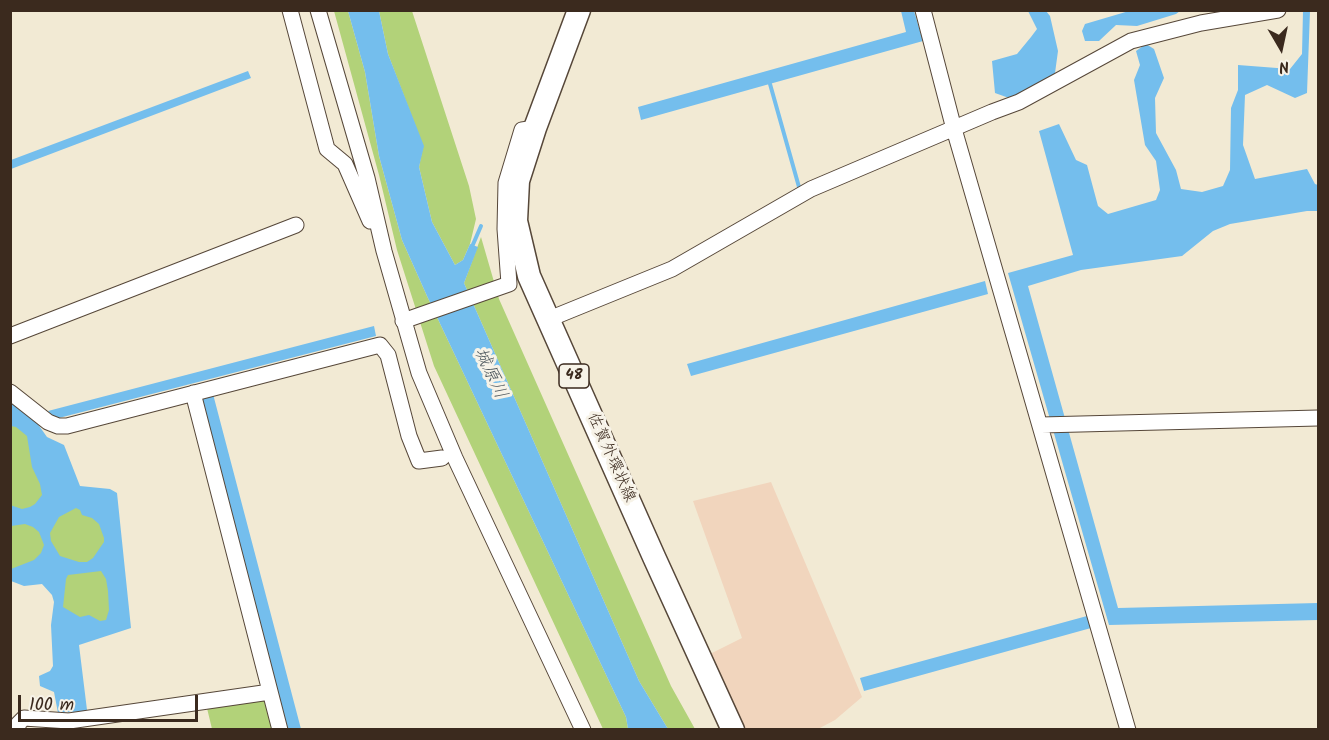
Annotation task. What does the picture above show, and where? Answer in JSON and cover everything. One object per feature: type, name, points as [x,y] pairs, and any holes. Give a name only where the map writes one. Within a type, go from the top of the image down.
[{"type":"main road","name":"佐賀外環状線","points":[[579,10],[518,181],[516,220],[528,276],[733,729]]},
{"type":"street","points":[[290,10],[327,149],[345,164],[384,251]]},
{"type":"street","points":[[318,10],[368,178],[384,251],[419,373],[455,458],[583,729]]},
{"type":"street","points":[[923,10],[954,129],[1128,729]]},
{"type":"street","points":[[549,320],[672,269],[811,189],[1019,102],[1131,41],[1201,23],[1278,10]]},
{"type":"street","points":[[403,321],[509,284],[505,230],[506,183],[522,130],[535,128]]},
{"type":"street","points":[[10,336],[296,225]]},
{"type":"street","points":[[10,392],[48,422],[58,426],[67,426],[380,345],[388,355],[409,436],[419,461],[442,458]]},
{"type":"street","points":[[193,393],[280,729]]},
{"type":"street","points":[[1041,425],[1318,418]]},
{"type":"street","points":[[18,729],[18,724],[24,718],[69,721],[270,692]]},
{"type":"street","points":[[572,709],[575,729]]},
{"type":"shaded area","points":[[771,482],[862,697],[835,720],[818,729],[744,729],[706,656],[742,638],[693,501]]},
{"type":"green space","points":[[334,11],[348,11],[365,72],[379,156],[402,240],[626,717],[628,729],[603,729],[434,366],[397,250]]},
{"type":"green space","points":[[379,11],[412,11],[469,186],[476,219],[470,244],[463,260],[455,265],[432,222],[419,167],[423,146],[388,54]]},
{"type":"green space","points":[[481,237],[499,299],[671,686],[695,729],[668,729],[639,681],[464,283]]},
{"type":"green space","points":[[11,418],[32,429],[67,497],[111,500],[119,620],[63,643],[55,576],[11,574]]},
{"type":"green space","points":[[265,698],[273,729],[212,729],[206,704]]},
{"type":"water","name":"城原川","points":[[348,11],[379,11],[388,54],[424,146],[419,167],[432,222],[455,265],[463,260],[470,244],[478,247],[464,283],[639,681],[668,729],[628,729],[626,717],[402,240],[379,156],[365,72]]},
{"type":"water","points":[[901,11],[914,11],[923,41],[641,120],[638,107],[906,32]]},
{"type":"water","points":[[1028,11],[1046,11],[1050,16],[1058,51],[1055,73],[1039,85],[1009,98],[995,93],[992,61],[1017,54],[1037,29]]},
{"type":"water","points":[[1129,11],[1180,11],[1137,26],[1116,25],[1099,41],[1085,41],[1082,31],[1085,24]]},
{"type":"water","points":[[1303,11],[1310,11],[1307,93],[1295,98],[1267,85],[1245,95],[1243,145],[1255,179],[1307,169],[1315,184],[1318,185],[1318,211],[1230,224],[1213,231],[1182,256],[1081,270],[1028,286],[1118,608],[1318,603],[1318,620],[1109,625],[1008,273],[1073,255],[1039,131],[1059,124],[1076,160],[1087,165],[1098,206],[1108,214],[1156,200],[1160,190],[1156,161],[1145,145],[1134,80],[1140,65],[1136,51],[1146,44],[1154,49],[1164,78],[1155,98],[1156,133],[1176,170],[1181,189],[1202,192],[1223,186],[1230,170],[1231,108],[1238,90],[1238,65],[1290,69],[1302,54]]},
{"type":"water","points":[[248,71],[251,78],[11,169],[11,160]]},
{"type":"water","points":[[985,281],[988,294],[691,376],[687,364]]},
{"type":"water","points":[[374,326],[376,336],[55,419],[48,411]]},
{"type":"water","points":[[213,394],[301,729],[287,729],[201,397]]},
{"type":"water","points":[[11,403],[35,420],[47,437],[64,445],[80,486],[110,489],[117,493],[131,628],[79,645],[87,710],[85,711],[58,713],[54,692],[40,686],[39,676],[50,671],[53,666],[51,625],[54,602],[52,595],[42,584],[24,586],[11,581],[11,569],[34,560],[41,553],[44,545],[39,532],[33,527],[25,524],[11,526],[10,505],[22,509],[30,507],[42,495],[40,484],[32,467],[27,436],[16,427],[11,426]],"holes":[[[76,508],[82,515],[92,518],[99,524],[104,538],[104,542],[93,558],[87,562],[60,556],[51,541],[50,533],[59,517]],[[101,571],[106,579],[108,591],[109,610],[106,620],[100,621],[89,615],[80,617],[63,607],[68,575]]]},
{"type":"water","points":[[1087,616],[1091,628],[864,691],[860,678]]},
{"type":"waterway","points":[[770,84],[799,187]]},
{"type":"waterway","points":[[471,249],[481,226]]}]
